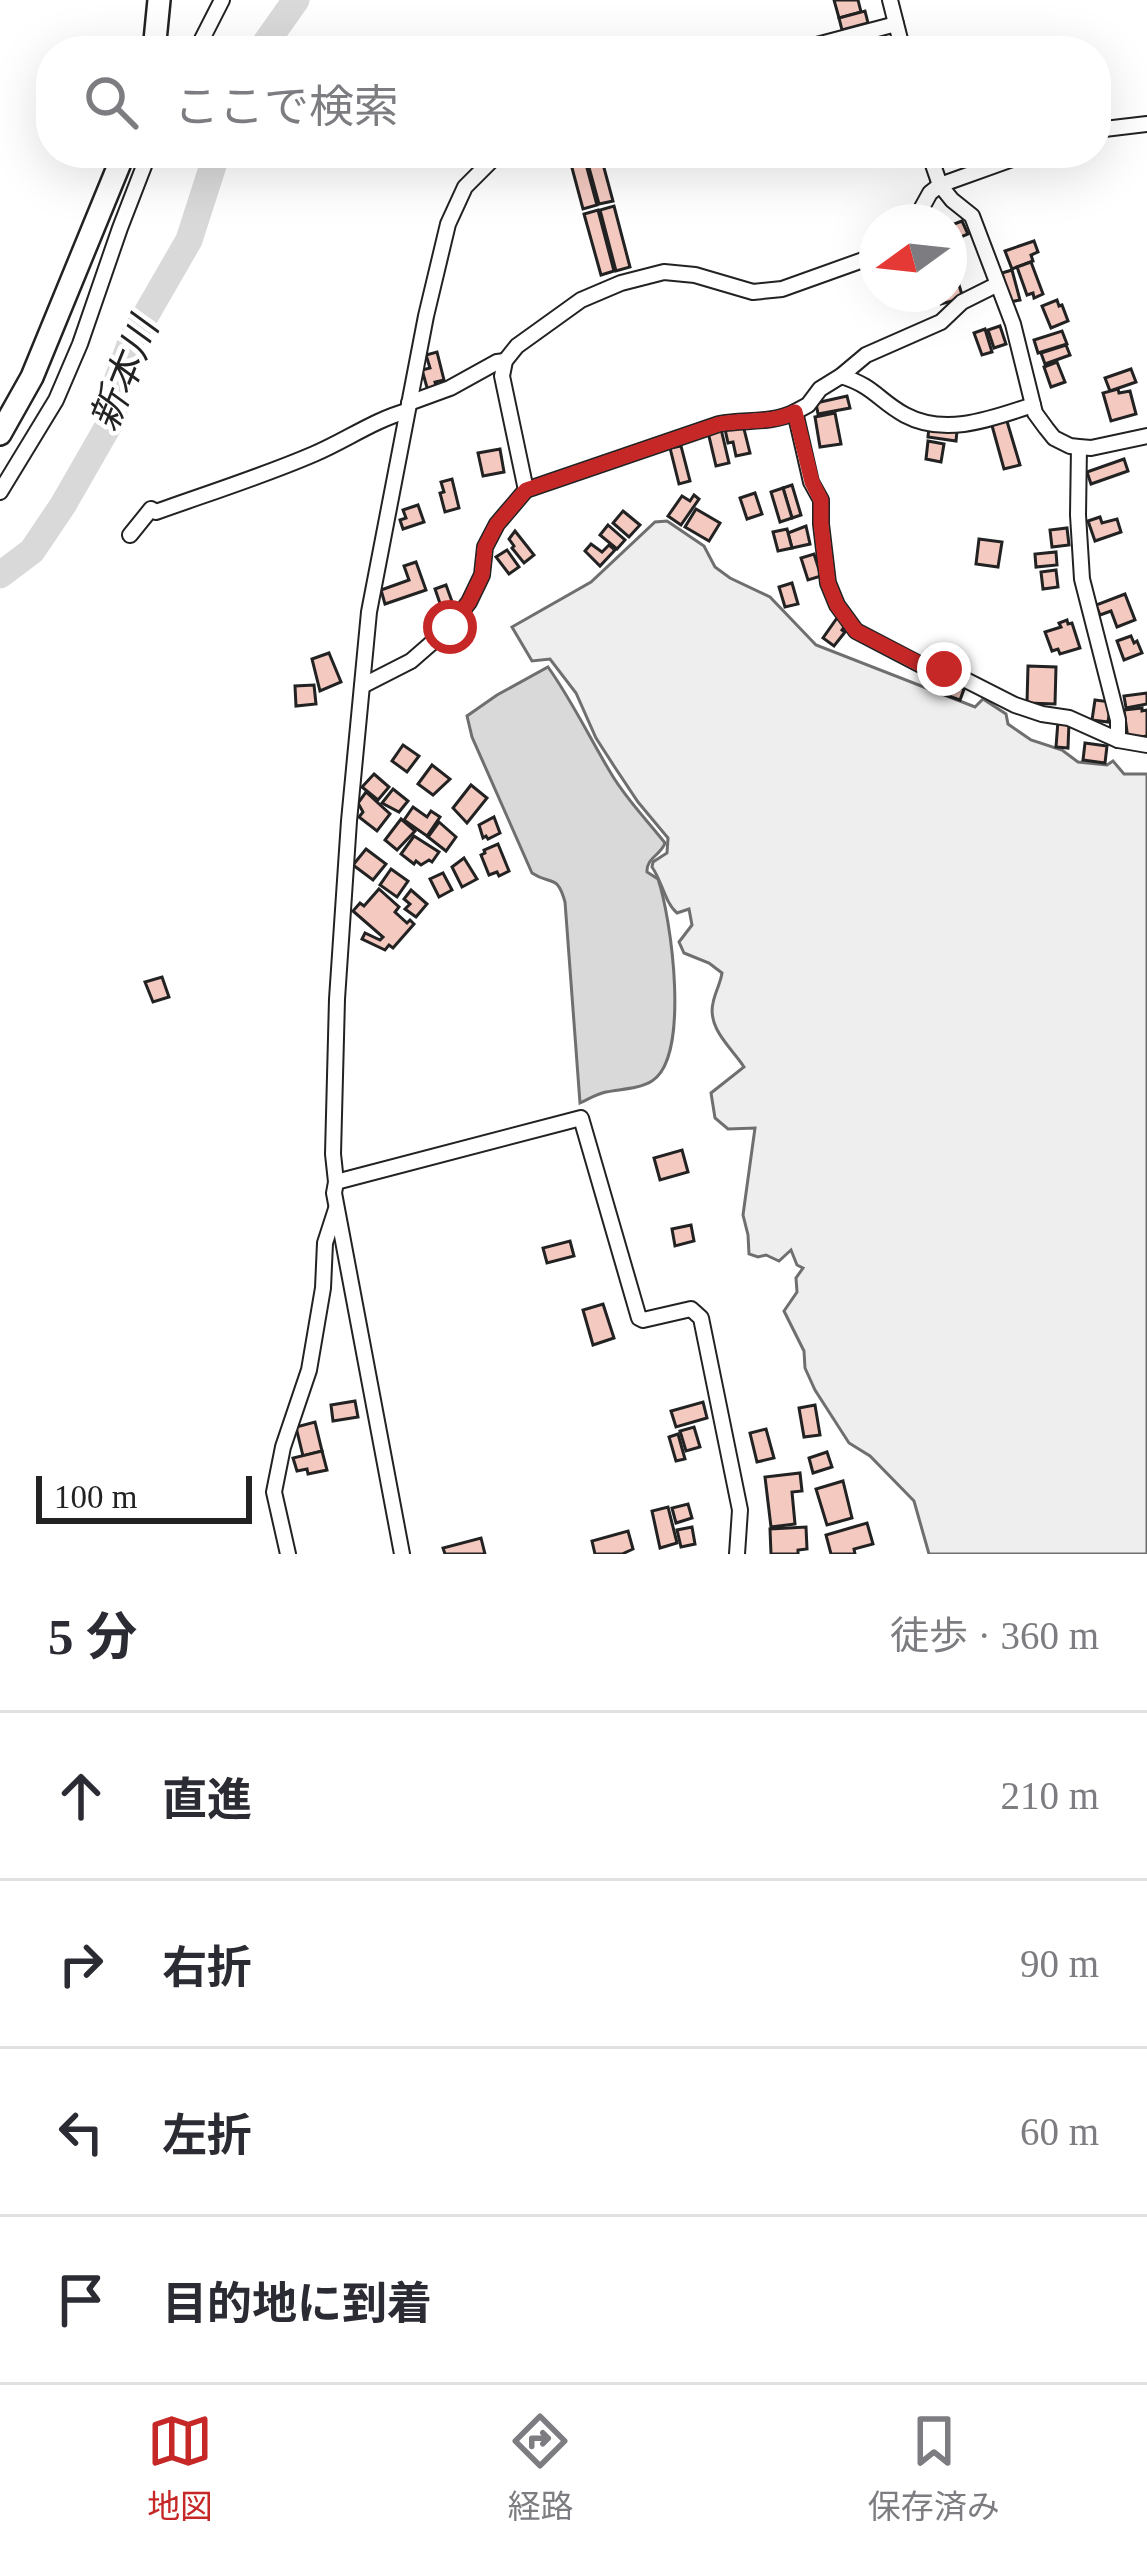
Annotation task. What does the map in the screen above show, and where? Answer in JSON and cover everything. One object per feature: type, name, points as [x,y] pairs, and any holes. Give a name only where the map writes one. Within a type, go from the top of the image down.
[{"type":"main road","points":[[155,36],[159,0]]},
{"type":"main road","points":[[0,434],[32,377],[118,168]]},
{"type":"street","points":[[204,36],[222,0]]},
{"type":"street","points":[[890,0],[899,36]]},
{"type":"street","points":[[851,36],[896,24]]},
{"type":"street","points":[[1111,128],[1147,124]]},
{"type":"street","points":[[0,491],[56,400],[143,168]]},
{"type":"street","points":[[402,1554],[334,1192],[337,999],[369,612],[448,224],[465,187],[484,168]]},
{"type":"street","points":[[934,168],[952,200],[972,217],[1013,324],[1035,413],[1054,438],[1091,448],[1147,436]]},
{"type":"street","points":[[924,204],[940,184],[986,168]]},
{"type":"street","points":[[526,490],[502,376],[505,361],[517,346],[581,301],[621,283],[664,272],[695,275],[753,292],[782,289],[859,261]]},
{"type":"street","points":[[362,686],[411,662],[450,627],[482,575],[485,547],[497,524],[526,490],[719,424],[783,418],[808,404],[866,355],[941,322],[962,302],[996,286]]},
{"type":"street","points":[[130,535],[151,509],[156,512],[286,466],[505,361]]},
{"type":"street","points":[[841,376],[860,382],[906,416],[940,425],[988,420],[1033,405]]},
{"type":"street","points":[[795,412],[821,500],[828,583],[856,631],[1015,705],[1085,723],[1118,740],[1147,745]]},
{"type":"street","points":[[1078,447],[1082,579],[1118,720],[1118,740]]},
{"type":"street","points":[[336,1182],[581,1118],[639,1318],[691,1309],[701,1318],[740,1510],[737,1554]]},
{"type":"street","points":[[287,1554],[274,1492],[283,1447],[309,1370],[326,1243],[337,1207]]},
{"type":"shaded area","points":[[667,521],[704,546],[715,567],[770,597],[816,645],[975,707],[983,699],[1031,740],[1062,750],[1078,762],[1107,765],[1113,761],[1124,774],[1147,774],[1147,1554],[929,1554],[914,1501],[870,1456],[849,1443],[805,1368],[804,1351],[784,1311],[797,1292],[796,1278],[803,1268],[791,1250],[779,1261],[749,1254],[743,1215],[755,1128],[728,1129],[715,1118],[711,1093],[744,1067],[714,1021],[713,1003],[722,973],[684,953],[679,942],[692,925],[689,909],[677,913],[673,909],[652,867],[667,853],[668,838],[596,738],[576,693],[550,659],[532,661],[512,627],[591,582],[655,522]]},
{"type":"shaded area","points":[[548,667],[618,784],[665,843],[647,872],[658,879],[672,953],[674,1016],[664,1067],[647,1084],[602,1093],[580,1103],[565,902],[556,884],[532,873],[467,716]]},
{"type":"building","points":[[834,0],[858,0],[861,12],[839,18]]},
{"type":"building","points":[[865,11],[868,23],[842,30],[839,18]]},
{"type":"building","points":[[572,168],[587,168],[597,205],[583,209]]},
{"type":"building","points":[[589,168],[604,168],[613,201],[599,204]]},
{"type":"building","points":[[614,206],[630,267],[616,271],[600,210]]},
{"type":"building","points":[[598,210],[614,271],[601,275],[584,214]]},
{"type":"building","points":[[1034,241],[1038,252],[1031,255],[1033,261],[1012,269],[1005,251]]},
{"type":"building","points":[[1031,262],[1043,294],[1034,298],[1033,293],[1027,295],[1017,267]]},
{"type":"building","points":[[1012,270],[1020,300],[1010,302],[1002,273]]},
{"type":"building","points":[[1057,300],[1068,321],[1051,328],[1042,306]]},
{"type":"building","points":[[1000,326],[1006,344],[994,348],[988,330]]},
{"type":"building","points":[[985,329],[992,352],[982,355],[974,333]]},
{"type":"building","points":[[1062,331],[1067,344],[1038,353],[1034,340]]},
{"type":"building","points":[[1066,345],[1070,355],[1045,364],[1041,353]]},
{"type":"building","points":[[437,352],[444,380],[428,391],[422,370],[430,368],[426,355]]},
{"type":"building","points":[[1057,362],[1065,382],[1051,387],[1044,367]]},
{"type":"building","points":[[1131,369],[1136,382],[1110,391],[1105,378]]},
{"type":"building","points":[[1118,389],[1119,393],[1130,391],[1136,414],[1111,421],[1103,393]]},
{"type":"building","points":[[847,396],[850,408],[818,414],[816,403]]},
{"type":"building","points":[[835,413],[841,444],[820,447],[815,417]]},
{"type":"building","points":[[1006,418],[1020,465],[1004,469],[991,422]]},
{"type":"building","points":[[743,425],[750,453],[736,456],[725,429]]},
{"type":"building","points":[[929,426],[957,431],[956,441],[928,437]]},
{"type":"building","points":[[721,429],[729,463],[716,466],[708,432]]},
{"type":"building","points":[[928,441],[944,444],[941,462],[926,459]]},
{"type":"building","points":[[681,446],[690,481],[679,484],[670,448]]},
{"type":"building","points":[[500,449],[504,472],[483,476],[478,453]]},
{"type":"building","points":[[1124,459],[1128,471],[1091,484],[1087,472]]},
{"type":"building","points":[[452,479],[459,508],[445,512],[441,482]]},
{"type":"building","points":[[792,485],[801,515],[792,518],[783,488]]},
{"type":"building","points":[[783,488],[792,518],[780,522],[771,492]]},
{"type":"building","points":[[755,493],[762,514],[747,519],[740,498]]},
{"type":"building","points":[[694,495],[699,499],[681,525],[668,516],[682,496],[690,501]]},
{"type":"building","points":[[418,505],[424,522],[403,529],[403,510]]},
{"type":"building","points":[[696,509],[720,523],[709,541],[685,527]]},
{"type":"building","points":[[623,511],[640,525],[629,537],[613,523]]},
{"type":"building","points":[[1100,517],[1102,523],[1117,519],[1121,532],[1095,541],[1088,521]]},
{"type":"building","points":[[608,525],[625,540],[617,549],[600,535]]},
{"type":"building","points":[[806,526],[810,544],[792,548],[788,533]]},
{"type":"building","points":[[1067,528],[1069,545],[1052,547],[1050,530]]},
{"type":"building","points":[[787,529],[792,548],[778,551],[773,532]]},
{"type":"building","points":[[515,531],[534,555],[524,563],[509,539]]},
{"type":"building","points":[[979,539],[1002,542],[998,567],[976,564]]},
{"type":"building","points":[[591,544],[602,552],[609,545],[615,550],[600,566],[585,551]]},
{"type":"building","points":[[507,550],[519,567],[509,574],[496,557]]},
{"type":"building","points":[[1056,552],[1057,565],[1036,567],[1035,554]]},
{"type":"building","points":[[814,554],[821,576],[808,580],[801,558]]},
{"type":"building","points":[[416,562],[426,590],[385,604],[381,590],[409,580],[404,566]]},
{"type":"building","points":[[1056,570],[1058,587],[1043,589],[1041,572]]},
{"type":"building","points":[[792,583],[798,604],[785,607],[779,587]]},
{"type":"building","points":[[446,585],[454,607],[443,612],[435,589]]},
{"type":"building","points":[[1125,594],[1135,620],[1117,627],[1111,611],[1100,615],[1096,605]]},
{"type":"building","points":[[837,618],[846,624],[834,646],[823,638]]},
{"type":"building","points":[[1067,620],[1080,648],[1060,654],[1058,649],[1052,651],[1045,632]]},
{"type":"building","points":[[1131,636],[1142,653],[1124,660],[1117,641]]},
{"type":"building","points":[[329,653],[341,682],[320,691],[312,659]]},
{"type":"building","points":[[1028,666],[1056,667],[1055,704],[1027,703]]},
{"type":"building","points":[[936,678],[964,689],[960,700],[931,690]]},
{"type":"building","points":[[314,685],[316,704],[296,706],[295,686]]},
{"type":"building","points":[[1147,693],[1147,704],[1126,708],[1124,696]]},
{"type":"building","points":[[1095,700],[1111,702],[1108,722],[1092,720]]},
{"type":"building","points":[[1124,710],[1147,710],[1147,736],[1128,739]]},
{"type":"building","points":[[1058,721],[1069,722],[1068,748],[1056,747]]},
{"type":"building","points":[[1085,743],[1107,746],[1105,763],[1083,760]]},
{"type":"building","points":[[403,745],[419,756],[407,772],[392,761]]},
{"type":"building","points":[[432,765],[450,779],[433,795],[418,784]]},
{"type":"building","points":[[374,774],[389,787],[378,800],[362,787]]},
{"type":"building","points":[[471,785],[487,798],[467,823],[453,808]]},
{"type":"building","points":[[393,789],[408,801],[399,812],[382,803]]},
{"type":"building","points":[[366,792],[390,814],[377,831],[359,817],[363,812],[358,803]]},
{"type":"building","points":[[413,807],[427,817],[431,811],[440,817],[427,836],[404,820]]},
{"type":"building","points":[[494,817],[500,833],[483,838],[479,825]]},
{"type":"building","points":[[401,819],[415,831],[397,850],[385,840]]},
{"type":"building","points":[[439,822],[456,837],[446,851],[428,837]]},
{"type":"building","points":[[414,836],[439,852],[432,862],[414,864],[401,854]]},
{"type":"building","points":[[498,844],[509,871],[489,875],[481,855]]},
{"type":"building","points":[[366,849],[386,864],[373,880],[353,865]]},
{"type":"building","points":[[464,858],[477,879],[462,887],[452,867]]},
{"type":"building","points":[[391,869],[408,881],[397,897],[380,885]]},
{"type":"building","points":[[443,873],[452,890],[439,897],[430,879]]},
{"type":"building","points":[[379,889],[399,907],[395,912],[414,924],[393,948],[389,945],[385,950],[362,939],[365,933],[383,937],[353,911]]},
{"type":"building","points":[[411,890],[427,904],[416,917],[405,909],[410,904],[404,899]]},
{"type":"building","points":[[162,977],[169,997],[153,1002],[145,982]]},
{"type":"building","points":[[682,1150],[688,1172],[660,1180],[654,1158]]},
{"type":"building","points":[[691,1225],[694,1241],[675,1246],[672,1229]]},
{"type":"building","points":[[570,1241],[574,1256],[547,1263],[543,1248]]},
{"type":"building","points":[[603,1304],[614,1338],[593,1345],[583,1310]]},
{"type":"building","points":[[355,1401],[358,1417],[333,1421],[331,1405]]},
{"type":"building","points":[[703,1402],[707,1418],[676,1427],[671,1411]]},
{"type":"building","points":[[815,1405],[820,1435],[804,1437],[799,1408]]},
{"type":"building","points":[[315,1422],[322,1451],[303,1456],[296,1427]]},
{"type":"building","points":[[694,1427],[700,1447],[686,1451],[680,1431]]},
{"type":"building","points":[[766,1429],[774,1458],[757,1462],[750,1433]]},
{"type":"building","points":[[678,1434],[685,1459],[676,1461],[669,1437]]},
{"type":"building","points":[[322,1451],[327,1470],[297,1471],[293,1458]]},
{"type":"building","points":[[827,1452],[832,1467],[813,1473],[809,1458]]},
{"type":"building","points":[[800,1473],[802,1491],[792,1492],[795,1524],[771,1527],[765,1477]]},
{"type":"building","points":[[843,1481],[852,1518],[827,1525],[816,1489]]},
{"type":"building","points":[[688,1504],[692,1518],[676,1523],[672,1508]]},
{"type":"building","points":[[668,1507],[677,1543],[660,1548],[652,1511]]},
{"type":"building","points":[[867,1523],[873,1544],[854,1549],[855,1554],[831,1554],[826,1535]]},
{"type":"building","points":[[692,1527],[695,1544],[681,1547],[677,1530]]},
{"type":"building","points":[[806,1527],[807,1549],[798,1554],[771,1554],[770,1529]]},
{"type":"building","points":[[628,1531],[633,1549],[595,1554],[592,1541]]},
{"type":"building","points":[[481,1538],[485,1554],[445,1554],[443,1548]]},
{"type":"waterway","name":"新本川","points":[[271,36],[296,0]]},
{"type":"waterway","name":"新本川","points":[[0,575],[32,551],[114,416],[112,395],[132,339],[189,240],[212,168]]},
{"type":"route","points":[[450,627],[482,575],[485,547],[497,524],[526,490],[719,424],[783,418],[795,412],[803,452],[821,500],[828,583],[837,605],[856,631],[922,665],[944,669]]}]
